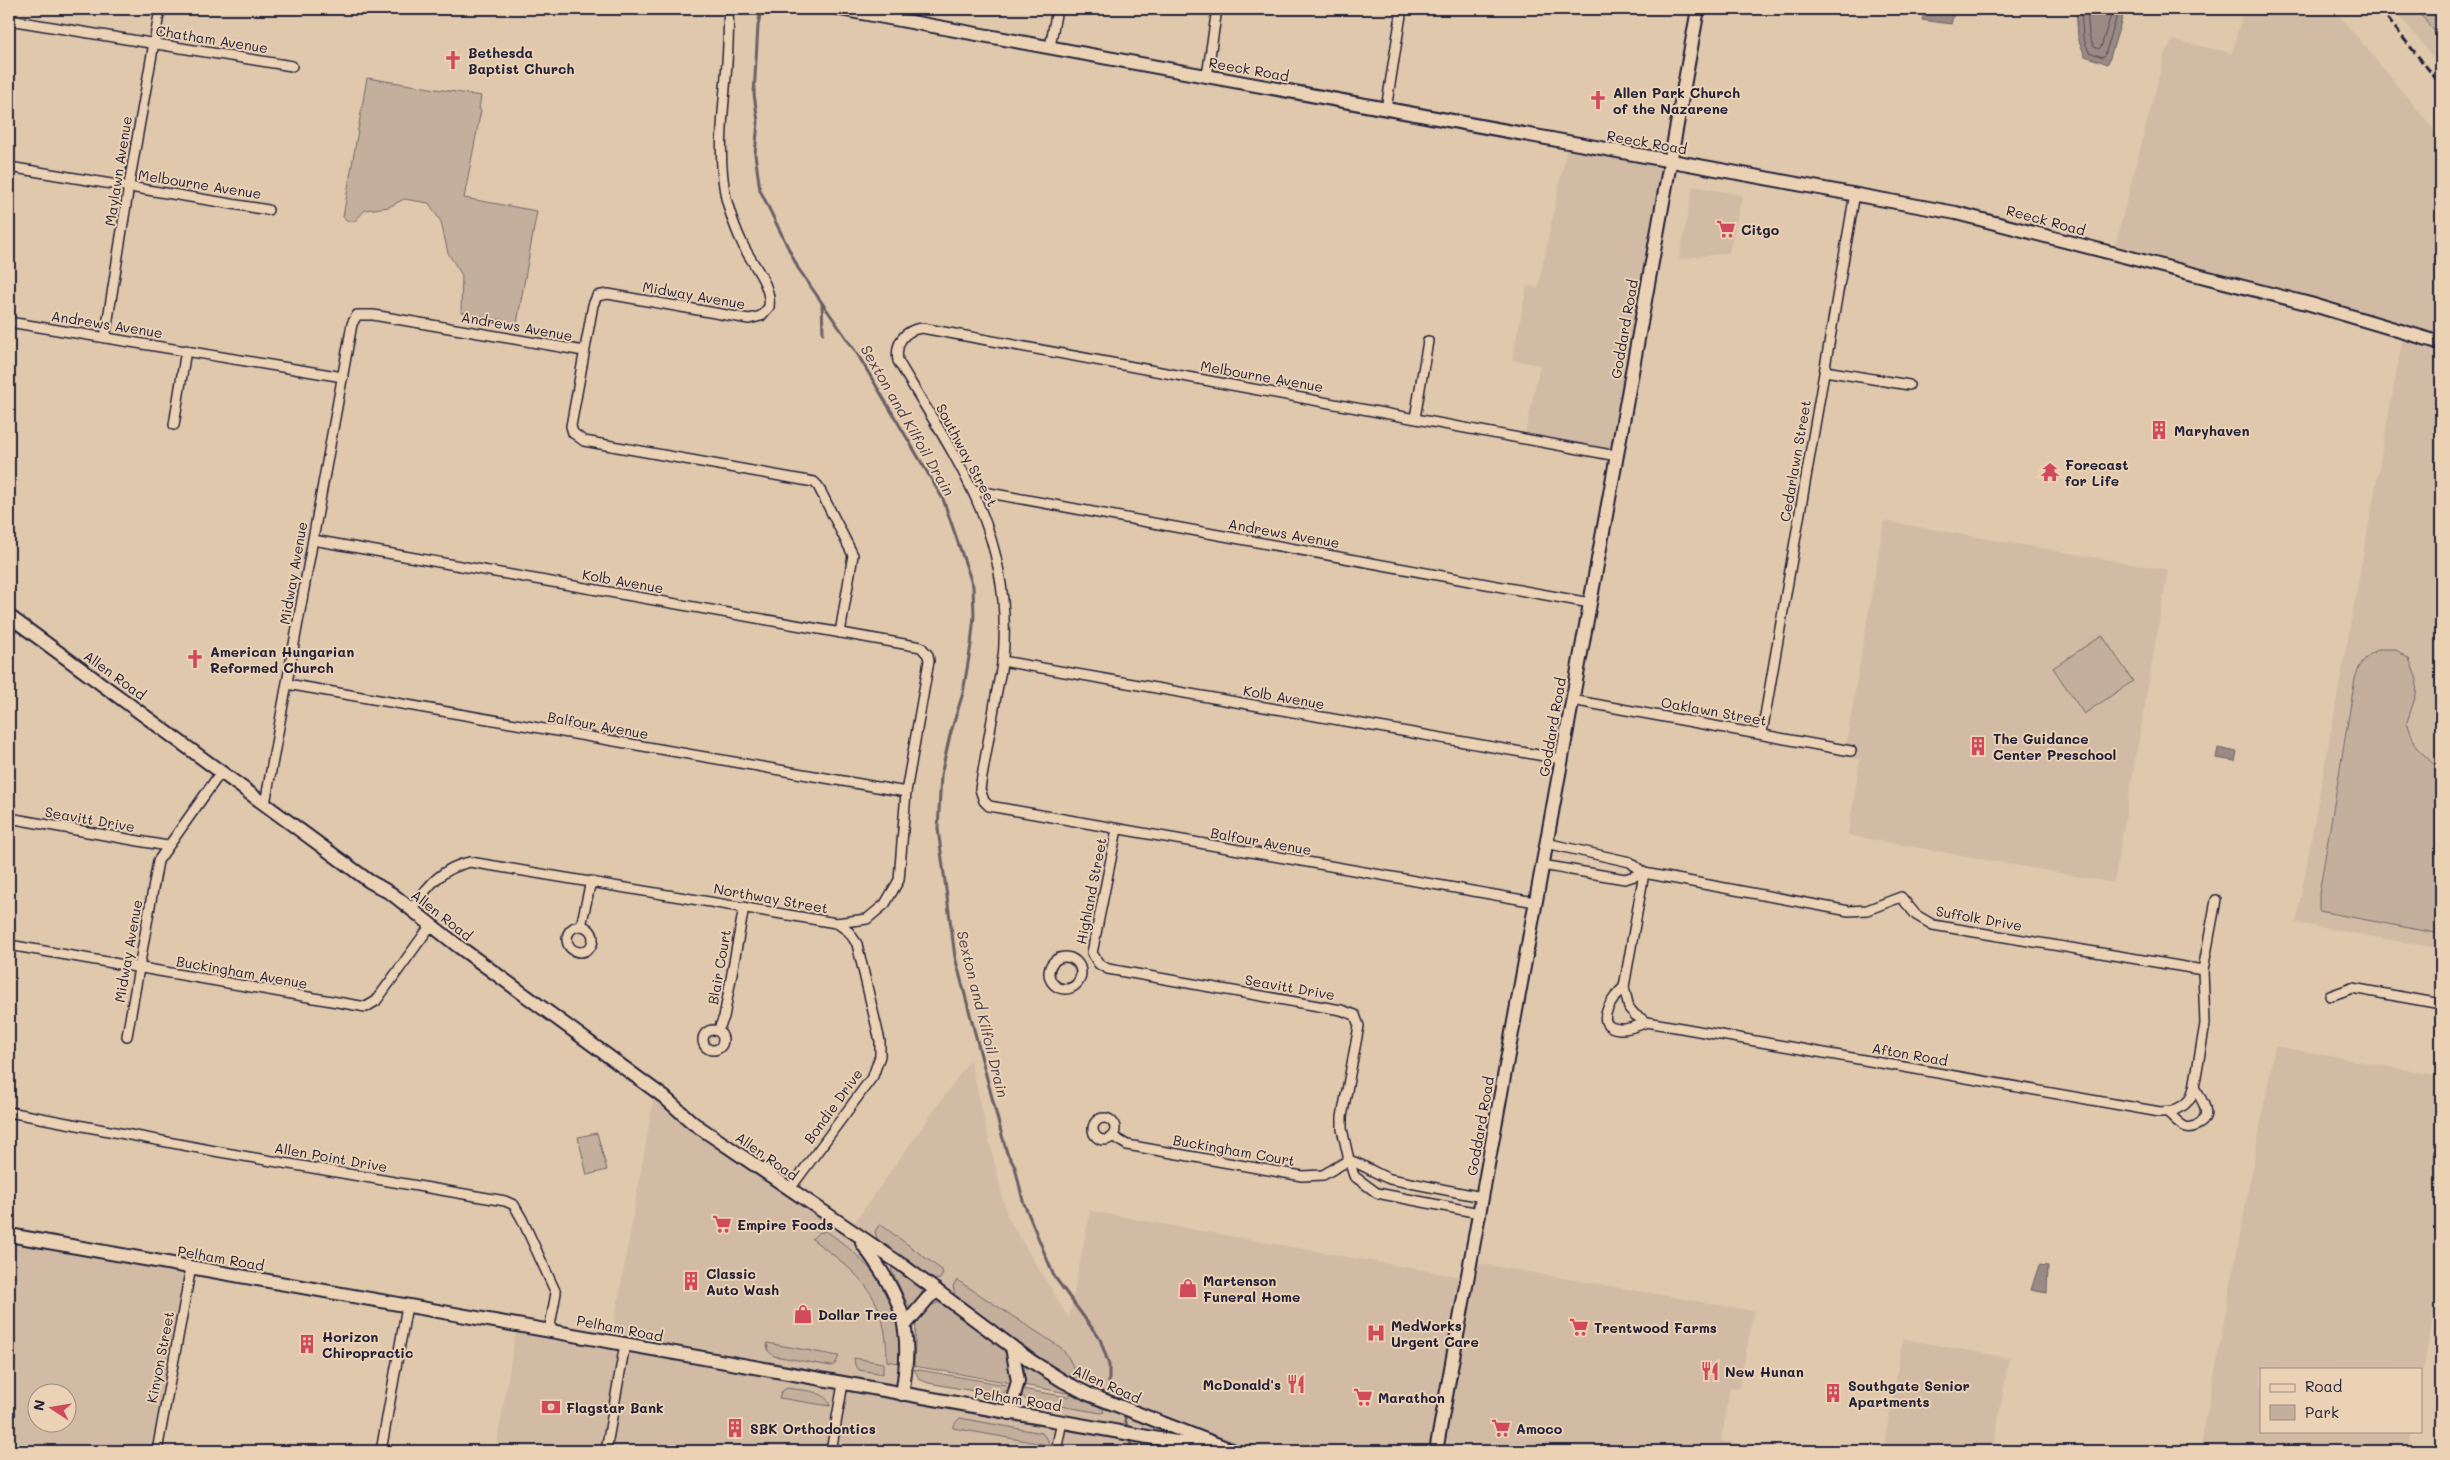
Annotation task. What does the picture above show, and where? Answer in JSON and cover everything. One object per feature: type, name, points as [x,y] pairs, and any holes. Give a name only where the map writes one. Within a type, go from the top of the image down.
[{"type":"main road","name":"Reeck Road","points":[[840,9],[901,14],[1050,47],[1956,213],[2364,319],[2441,343]]},
{"type":"main road","name":"Goddard Road","points":[[1436,1451],[1698,9]]},
{"type":"main road","name":"Allen Road","points":[[9,616],[664,1097],[693,1123],[937,1291],[1012,1347],[1063,1381],[1144,1417],[1234,1451]]},
{"type":"main road","name":"Pelham Road","points":[[9,1235],[1225,1451]]},
{"type":"main road","name":"Allen Road","points":[[858,1237],[886,1275],[899,1303],[905,1325],[908,1364],[902,1394]]},
{"type":"main road","points":[[905,1325],[928,1298],[937,1291]]},
{"type":"main road","points":[[1009,1413],[1018,1380],[1012,1347]]},
{"type":"street","name":"Maylawn Avenue","points":[[105,338],[128,187],[160,9]]},
{"type":"street","name":"Midway Avenue","points":[[584,351],[595,299],[601,295],[749,319],[761,316],[769,307],[768,292],[733,221],[722,174],[720,131],[728,67],[728,9]]},
{"type":"street","points":[[1050,47],[1057,9]]},
{"type":"street","points":[[1207,76],[1217,9]]},
{"type":"street","points":[[1386,109],[1402,9]]},
{"type":"street","name":"Chatham Avenue","points":[[9,20],[292,66]]},
{"type":"street","name":"Melbourne Avenue","points":[[9,167],[268,210]]},
{"type":"street","name":"Cedarlawn Street","points":[[1762,733],[1855,193]]},
{"type":"street","name":"Andrews Avenue","points":[[9,322],[343,377],[352,324],[357,315],[372,315],[584,351],[571,426],[578,438],[584,441],[808,480],[818,486],[853,555],[840,633]]},
{"type":"street","name":"Melbourne Avenue","points":[[904,336],[912,330],[922,328],[1616,456]]},
{"type":"street","name":"Southway Street","points":[[904,336],[897,350],[898,361],[973,490],[990,532],[1000,575],[1005,620],[1002,661],[980,789],[984,801]]},
{"type":"street","points":[[1414,418],[1428,342]]},
{"type":"street","points":[[174,425],[186,350]]},
{"type":"street","points":[[1825,371],[1909,385]]},
{"type":"street","name":"Midway Avenue","points":[[265,804],[343,377]]},
{"type":"street","name":"Andrews Avenue","points":[[973,490],[1590,603]]},
{"type":"street","name":"Kolb Avenue","points":[[313,540],[921,647],[926,652]]},
{"type":"street","name":"Northway Street","points":[[411,910],[437,877],[450,867],[470,862],[836,923],[867,919],[885,904],[895,890],[902,869],[906,792],[929,661],[926,652]]},
{"type":"street","name":"Kolb Avenue","points":[[1002,661],[1562,759]]},
{"type":"street","name":"Balfour Avenue","points":[[286,684],[906,792]]},
{"type":"street","name":"Oaklawn Street","points":[[1572,700],[1762,733],[1851,751]]},
{"type":"street","name":"Midway Avenue","points":[[127,1036],[158,861],[221,772]]},
{"type":"street","name":"Balfour Avenue","points":[[984,801],[995,808],[1535,902]]},
{"type":"street","name":"Seavitt Drive","points":[[9,818],[167,846]]},
{"type":"street","name":"Highland Street","points":[[1095,958],[1092,953],[1116,829]]},
{"type":"street","name":"Suffolk Drive","points":[[1546,843],[1630,862],[1644,873],[1849,911],[1867,910],[1901,897],[1916,915],[1933,925],[2203,970]]},
{"type":"street","name":"Suffolk Drive","points":[[1542,865],[1625,879],[1644,873]]},
{"type":"street","points":[[1624,987],[1644,873]]},
{"type":"street","points":[[581,926],[591,881]]},
{"type":"street","points":[[2167,1112],[2184,1105],[2190,1099],[2194,1088],[2205,1024],[2203,970],[2216,900]]},
{"type":"street","name":"Blair Court","points":[[718,1031],[724,1017],[744,907]]},
{"type":"street","name":"Bondie Drive","points":[[789,1190],[873,1076],[880,1056],[880,1041],[857,944],[849,932],[836,923]]},
{"type":"street","name":"Buckingham Avenue","points":[[9,946],[366,1007],[376,1001],[431,925]]},
{"type":"street","points":[[1079,966],[1095,958]]},
{"type":"street","name":"Seavitt Drive","points":[[1095,958],[1108,969],[1341,1010],[1355,1015],[1358,1021],[1359,1032],[1342,1123],[1349,1160]]},
{"type":"street","name":"Afton Road","points":[[1647,1022],[1620,1029],[1610,1026],[1606,1018],[1607,1008],[1612,998],[1624,987],[1629,1008],[1640,1019],[1647,1022],[2167,1112],[2186,1127],[2194,1127],[2201,1123],[2205,1116],[2206,1107],[2194,1088]]},
{"type":"street","points":[[2330,996],[2352,988],[2441,1004]]},
{"type":"street","name":"Allen Point Drive","points":[[9,1112],[220,1152],[505,1201],[514,1206],[522,1220],[556,1293],[549,1331]]},
{"type":"street","name":"Buckingham Court","points":[[1112,1136],[1127,1144],[1302,1176],[1323,1175],[1349,1160]]},
{"type":"street","points":[[1349,1160],[1362,1165],[1377,1175],[1390,1179],[1482,1197]]},
{"type":"street","points":[[1349,1160],[1354,1176],[1377,1193],[1479,1213]]},
{"type":"street","name":"Kinyon Street","points":[[157,1451],[191,1268]]},
{"type":"street","points":[[381,1451],[407,1306]]},
{"type":"street","points":[[606,1451],[625,1344]]},
{"type":"street","points":[[831,1451],[843,1384]]},
{"type":"street","points":[[1056,1451],[1062,1421]]},
{"type":"shaded area","points":[[2244,9],[2334,9],[2441,138],[2441,949],[2296,923],[2404,331],[2113,254],[2165,53],[2173,40],[2232,53]]},
{"type":"shaded area","points":[[2394,9],[2441,9],[2441,67]]},
{"type":"shaded area","points":[[1568,143],[1670,162],[1617,456],[1524,439],[1540,365],[1512,360],[1527,286],[1538,288]]},
{"type":"shaded area","points":[[1693,186],[1742,195],[1729,253],[1679,259]]},
{"type":"shaded area","points":[[1884,521],[2168,570],[2114,883],[1848,835],[1860,760],[1844,756]]},
{"type":"shaded area","points":[[2275,1046],[2441,1076],[2441,1274],[2422,1377],[2422,1368],[2260,1368],[2260,1432],[2412,1432],[2409,1451],[2200,1451]]},
{"type":"shaded area","points":[[970,1060],[1007,1216],[1069,1319],[1090,1211],[1467,1278],[1470,1262],[1754,1311],[1739,1388],[1730,1387],[1721,1441],[1783,1451],[518,1451],[496,1447],[517,1326],[611,1341],[655,1091],[849,1230]],"holes":[[[859,1238],[1063,1381],[1062,1421],[902,1394],[899,1303]]]},
{"type":"shaded area","points":[[9,1235],[191,1267],[157,1451],[9,1451]]},
{"type":"shaded area","points":[[1903,1339],[2009,1358],[1993,1451],[1883,1451]]},
{"type":"green space","points":[[2416,9],[2441,9],[2441,39]]},
{"type":"green space","points":[[367,78],[481,96],[479,109],[481,110],[464,198],[537,211],[517,323],[461,312],[462,275],[448,253],[441,222],[429,203],[404,199],[389,207],[365,210],[355,221],[348,221],[343,217]]},
{"type":"green space","points":[[2102,635],[2133,681],[2084,714],[2053,668]]},
{"type":"green space","points":[[2379,649],[2395,649],[2409,659],[2417,679],[2416,695],[2407,722],[2416,747],[2441,771],[2441,934],[2319,911],[2319,894],[2355,679],[2363,661]]},
{"type":"green space","points":[[597,1133],[607,1170],[587,1175],[578,1137]]},
{"type":"green space","points":[[880,1224],[942,1270],[943,1274],[940,1279],[932,1280],[877,1239],[875,1231]]},
{"type":"green space","points":[[826,1231],[871,1270],[893,1304],[899,1322],[901,1342],[899,1363],[887,1361],[886,1339],[882,1320],[876,1303],[868,1289],[844,1264],[812,1239],[818,1233]]},
{"type":"green space","points":[[893,1267],[924,1289],[913,1308],[909,1307],[891,1269]]},
{"type":"green space","points":[[957,1280],[1060,1347],[1067,1355],[1078,1376],[1074,1380],[1064,1375],[955,1296],[953,1286]]},
{"type":"green space","points":[[941,1302],[1004,1350],[1011,1367],[1011,1383],[914,1366],[916,1324],[929,1306]]},
{"type":"green space","points":[[767,1343],[839,1356],[835,1364],[831,1366],[774,1356],[768,1351]]},
{"type":"green space","points":[[854,1358],[883,1363],[883,1374],[859,1370],[855,1365]]},
{"type":"green space","points":[[1025,1364],[1068,1391],[1067,1393],[1023,1385]]},
{"type":"green space","points":[[914,1369],[1010,1386],[1005,1392],[997,1395],[928,1383],[919,1379]]},
{"type":"green space","points":[[787,1388],[813,1392],[824,1396],[830,1406],[779,1398],[781,1392]]},
{"type":"green space","points":[[1022,1389],[1068,1397],[1071,1393],[1103,1409],[1104,1412],[1026,1400],[1021,1394]]},
{"type":"green space","points":[[960,1418],[1042,1433],[1048,1440],[1048,1445],[953,1428]]},
{"type":"water","points":[[1926,9],[1955,9],[1951,24],[1922,20]]},
{"type":"water","points":[[2076,9],[2125,9],[2108,64],[2085,56],[2078,38]]},
{"type":"water","points":[[2218,748],[2237,752],[2235,761],[2216,758]]},
{"type":"water","points":[[2039,1265],[2048,1266],[2047,1293],[2031,1290]]},
{"type":"waterway","name":"Sexton and Kilfoil Drain","points":[[761,9],[758,26],[754,94],[758,122],[755,154],[760,190],[798,268],[858,355],[943,499],[973,586],[974,616],[971,645],[963,693],[950,735],[941,775],[938,829],[955,957],[1000,1128],[1007,1153],[1015,1167],[1023,1201],[1054,1276],[1100,1339],[1109,1365],[1109,1383],[1114,1391],[1122,1396],[1123,1404]]},
{"type":"waterway","points":[[822,303],[823,333]]},
{"type":"waterway","name":"Sexton and Kilfoil Drain","points":[[1124,1413],[1128,1431]]},
{"type":"waterway","name":"Sexton and Kilfoil Drain","points":[[1129,1437],[1132,1451]]},
{"type":"railway","points":[[2380,9],[2441,85]]},
{"type":"place","name":"Bethesda Baptist Church","points":[[453,60]]},
{"type":"place","name":"Allen Park Church of the Nazarene","points":[[1598,100]]},
{"type":"place","name":"Citgo","points":[[1726,229]]},
{"type":"place","name":"Maryhaven","points":[[2159,430]]},
{"type":"place","name":"Forecast for Life","points":[[2050,472]]},
{"type":"place","name":"American Hungarian Reformed Church","points":[[195,659]]},
{"type":"place","name":"The Guidance Center Preschool","points":[[1978,746]]},
{"type":"place","name":"Empire Foods","points":[[722,1224]]},
{"type":"place","name":"Classic Auto Wash","points":[[691,1281]]},
{"type":"place","name":"Martenson Funeral Home","points":[[1188,1288]]},
{"type":"place","name":"Dollar Tree","points":[[803,1314]]},
{"type":"place","name":"Trentwood Farms","points":[[1579,1327]]},
{"type":"place","name":"MedWorks Urgent Care","points":[[1376,1333]]},
{"type":"place","name":"Horizon Chiropractic","points":[[307,1344]]},
{"type":"place","name":"New Hunan","points":[[1710,1371]]},
{"type":"place","name":"McDonald's","points":[[1296,1384]]},
{"type":"place","name":"Southgate Senior Apartments","points":[[1833,1393]]},
{"type":"place","name":"Marathon","points":[[1363,1397]]},
{"type":"place","name":"Flagstar Bank","points":[[551,1407]]},
{"type":"place","name":"SBK Orthodontics","points":[[735,1428]]},
{"type":"place","name":"Amoco","points":[[1501,1428]]}]
